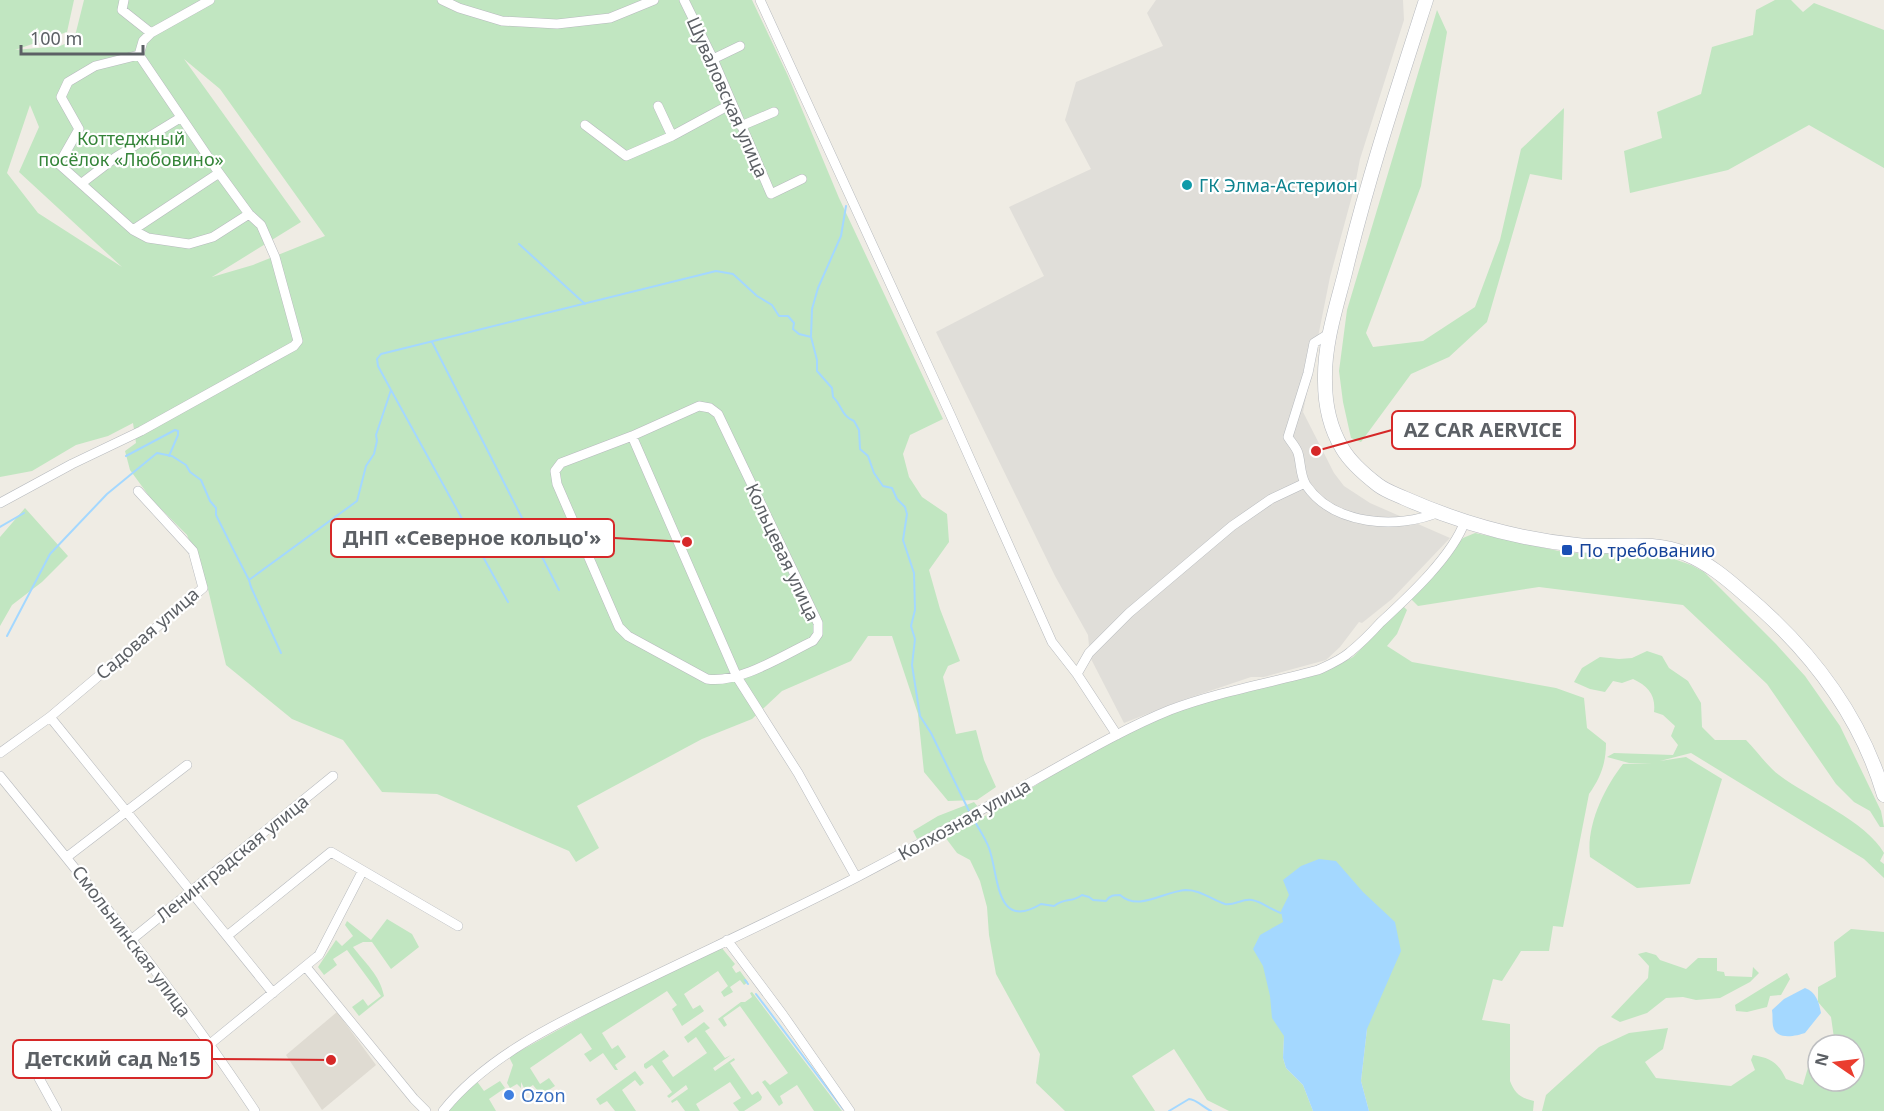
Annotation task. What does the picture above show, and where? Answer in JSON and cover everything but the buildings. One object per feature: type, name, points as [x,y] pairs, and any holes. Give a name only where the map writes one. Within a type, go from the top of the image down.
[{"type":"main road","points":[[1426,0],[1355,232],[1330,333],[1325,380],[1327,405],[1331,425],[1342,448],[1359,469],[1380,487],[1438,513],[1520,535],[1578,545],[1663,547],[1701,560],[1760,607],[1817,667],[1853,721],[1870,755],[1884,795]]},
{"type":"street","points":[[123,0],[122,10],[151,33]]},
{"type":"street","points":[[0,503],[72,464],[141,431],[294,346],[298,341],[274,257],[261,225],[249,214],[219,173],[139,55],[143,41],[151,33],[210,0]]},
{"type":"street","points":[[442,0],[459,8],[502,21],[557,24],[610,18],[654,0]]},
{"type":"street","name":"Шуваловская улица","points":[[684,0],[713,59],[771,194],[802,178]]},
{"type":"street","points":[[760,0],[1052,642],[1077,674],[1117,735]]},
{"type":"street","points":[[713,59],[740,46]]},
{"type":"street","points":[[139,55],[95,66],[68,82],[61,97],[79,129],[59,164],[133,230],[148,238],[189,244],[213,237],[249,214]]},
{"type":"street","points":[[585,125],[626,156],[731,104]]},
{"type":"street","points":[[658,106],[672,135]]},
{"type":"street","points":[[741,126],[774,112]]},
{"type":"street","points":[[82,183],[116,158],[180,118]]},
{"type":"street","points":[[133,230],[219,173]]},
{"type":"street","points":[[1330,333],[1314,344],[1308,373],[1288,437],[1298,451],[1305,483],[1322,502],[1344,514],[1362,519],[1413,521],[1438,513]]},
{"type":"street","name":"Кольцевая улица","points":[[699,406],[710,408],[718,414],[818,623],[818,634],[813,641],[737,677],[719,681],[707,679],[628,636],[620,627],[557,484],[555,471],[561,463],[632,436],[699,406]]},
{"type":"street","points":[[632,436],[737,677],[798,773],[856,878]]},
{"type":"street","points":[[1077,674],[1089,653],[1128,613],[1232,526],[1271,498],[1305,483]]},
{"type":"street","name":"Садовая улица","points":[[0,753],[50,717],[203,588],[193,551],[138,491]]},
{"type":"street","name":"Колхозная улица","points":[[443,1111],[478,1074],[509,1053],[607,999],[856,878],[1117,735],[1170,710],[1318,670],[1332,664],[1349,653],[1401,604],[1449,550],[1460,535],[1465,521]]},
{"type":"street","points":[[50,717],[273,993]]},
{"type":"street","points":[[67,857],[187,765]]},
{"type":"street","name":"Смольнинская улица","points":[[0,776],[131,939],[210,1044],[255,1111]]},
{"type":"street","name":"Ленинградская улица","points":[[131,939],[333,776]]},
{"type":"street","points":[[227,936],[331,852],[458,926]]},
{"type":"street","points":[[210,1044],[319,955],[362,872]]},
{"type":"street","points":[[727,940],[850,1111]]},
{"type":"street","points":[[306,967],[426,1111]]},
{"type":"street","points":[[28,1058],[57,1111]]},
{"type":"shaded area","points":[[1156,0],[1403,0],[1404,20],[1360,159],[1330,277],[1303,412],[1334,473],[1344,486],[1370,503],[1450,538],[1392,599],[1362,623],[1359,622],[1340,647],[1326,660],[1264,677],[1251,677],[1124,723],[1090,657],[1088,635],[1055,576],[936,332],[1044,276],[1009,207],[1091,169],[1065,120],[1076,82],[1163,46],[1147,13]]},
{"type":"shaded area","points":[[337,1012],[376,1065],[322,1110],[286,1055]]},
{"type":"green space","name":"Коттеджный посёлок «Любовино»","points":[[0,0],[74,0],[67,32],[15,50],[60,46],[74,40],[84,0],[752,0],[788,76],[839,198],[943,419],[910,435],[903,454],[909,477],[922,497],[947,514],[949,542],[929,570],[940,609],[960,661],[948,666],[943,677],[956,734],[976,730],[984,760],[996,787],[977,800],[948,801],[924,772],[918,714],[892,636],[868,636],[851,661],[782,691],[752,719],[702,739],[577,806],[599,848],[576,862],[569,851],[437,794],[382,792],[343,740],[292,719],[226,665],[207,585],[187,535],[152,500],[130,470],[125,451],[136,443],[133,423],[108,436],[76,445],[32,471],[0,477]],"holes":[[[184,59],[220,89],[325,236],[253,265],[212,277],[301,222]],[[30,105],[39,127],[19,172],[122,267],[38,213],[7,173]]]},
{"type":"green space","points":[[1775,0],[1791,0],[1803,12],[1814,3],[1884,30],[1884,168],[1809,125],[1728,170],[1630,193],[1624,151],[1662,138],[1657,112],[1701,94],[1712,47],[1753,35],[1756,10]]},
{"type":"green space","points":[[1437,10],[1447,32],[1421,186],[1366,333],[1373,347],[1423,341],[1475,307],[1500,240],[1521,149],[1564,108],[1562,180],[1530,174],[1487,322],[1449,357],[1411,374],[1361,442],[1351,438],[1339,371],[1347,310]]},
{"type":"green space","points":[[25,508],[68,556],[42,582],[12,605],[0,626],[0,537]]},
{"type":"green space","points":[[1475,533],[1568,553],[1660,554],[1704,572],[1805,676],[1840,726],[1881,811],[1884,827],[1880,827],[1870,811],[1854,802],[1836,784],[1767,684],[1683,605],[1539,587],[1418,606],[1410,598],[1463,538]]},
{"type":"green space","points":[[1403,606],[1407,610],[1397,634],[1387,646],[1412,662],[1556,688],[1584,698],[1587,728],[1606,743],[1602,770],[1589,794],[1563,927],[1553,926],[1549,951],[1521,951],[1502,981],[1493,979],[1482,1020],[1510,1024],[1510,1081],[1519,1095],[1534,1101],[1533,1111],[1369,1111],[1361,1081],[1367,1029],[1284,1036],[1283,1058],[1286,1068],[1303,1085],[1313,1111],[1229,1111],[1207,1100],[1174,1049],[1132,1076],[1155,1111],[1065,1111],[1036,1083],[1040,1054],[996,974],[987,907],[980,881],[970,860],[957,853],[945,837],[975,822],[1091,752],[1169,714],[1212,700],[1325,672],[1353,657]]},
{"type":"green space","points":[[1647,651],[1662,656],[1669,668],[1688,681],[1701,703],[1702,727],[1715,740],[1746,740],[1779,775],[1851,820],[1876,842],[1884,853],[1880,861],[1884,864],[1884,878],[1864,859],[1691,753],[1660,761],[1686,757],[1722,779],[1690,884],[1637,888],[1590,857],[1589,845],[1594,820],[1609,784],[1623,764],[1652,763],[1629,763],[1607,757],[1614,753],[1673,755],[1678,745],[1671,736],[1675,726],[1663,715],[1654,712],[1654,701],[1650,692],[1638,682],[1633,679],[1622,683],[1613,681],[1605,692],[1574,682],[1582,668],[1600,657],[1632,658]]},
{"type":"green space","points":[[974,802],[979,808],[917,839],[913,831],[938,816]]},
{"type":"green space","points":[[387,919],[412,934],[419,947],[391,969],[372,942],[363,942],[353,947],[376,975],[384,996],[359,1016],[352,1007],[363,999],[368,1006],[381,996],[347,950],[333,959],[337,965],[324,975],[318,967],[336,940],[342,946],[353,936],[345,925],[347,921],[371,940]]},
{"type":"green space","points":[[1851,929],[1884,932],[1884,1111],[1542,1111],[1546,1095],[1599,1047],[1629,1033],[1668,1028],[1663,1049],[1645,1062],[1656,1078],[1731,1086],[1755,1070],[1751,1060],[1753,1055],[1773,1062],[1780,1068],[1786,1079],[1803,1085],[1806,1074],[1806,1093],[1866,1093],[1866,1033],[1833,1033],[1831,1017],[1818,1002],[1818,987],[1836,977],[1834,942]]},
{"type":"green space","points":[[721,947],[735,964],[732,967],[736,973],[740,971],[748,982],[744,985],[740,980],[730,987],[733,992],[724,997],[721,992],[728,986],[718,971],[684,994],[693,1009],[700,1005],[704,1011],[682,1026],[672,1009],[677,1005],[667,991],[602,1033],[612,1049],[618,1045],[626,1057],[615,1065],[618,1070],[615,1070],[603,1053],[590,1062],[584,1054],[592,1049],[581,1033],[530,1068],[540,1084],[549,1078],[555,1086],[541,1095],[533,1085],[525,1090],[521,1082],[521,1088],[517,1084],[510,1088],[507,1083],[513,1065],[509,1057],[607,1003]]},
{"type":"green space","points":[[1646,952],[1656,955],[1660,960],[1686,969],[1698,958],[1717,958],[1717,971],[1724,972],[1725,976],[1752,977],[1753,967],[1759,973],[1750,982],[1720,998],[1696,1000],[1683,997],[1666,998],[1647,1013],[1620,1022],[1611,1017],[1648,978],[1649,966],[1638,954]]},
{"type":"green space","points":[[1787,973],[1790,979],[1781,995],[1770,996],[1767,1007],[1747,1012],[1736,1011],[1735,1005]]},
{"type":"green space","points":[[752,992],[842,1111],[814,1111],[797,1085],[780,1096],[783,1103],[779,1106],[762,1082],[765,1080],[770,1085],[788,1073],[740,1006],[723,1018],[727,1025],[724,1027],[718,1019],[752,997],[750,993]]},
{"type":"green space","points":[[704,1022],[710,1028],[705,1031],[725,1058],[731,1055],[713,1068],[715,1071],[734,1058],[735,1060],[730,1063],[752,1095],[758,1091],[762,1097],[744,1111],[739,1111],[733,1103],[741,1098],[730,1082],[696,1104],[700,1111],[685,1111],[677,1100],[672,1103],[671,1101],[688,1089],[686,1085],[669,1098],[667,1096],[672,1092],[652,1065],[646,1069],[644,1067],[644,1064],[664,1050],[669,1056],[662,1061],[673,1077],[707,1053],[696,1037],[688,1043],[684,1037]]},
{"type":"green space","points":[[635,1071],[644,1083],[640,1086],[635,1080],[622,1090],[636,1111],[615,1111],[607,1101],[600,1105],[596,1099]]},
{"type":"green space","points":[[476,1080],[484,1091],[500,1081],[505,1088],[489,1099],[496,1111],[448,1111]]},
{"type":"water","points":[[1319,859],[1336,861],[1363,892],[1395,922],[1401,951],[1367,1029],[1361,1081],[1369,1111],[1313,1111],[1303,1085],[1286,1068],[1283,1058],[1284,1036],[1272,1018],[1263,966],[1253,949],[1260,935],[1283,922],[1281,911],[1289,895],[1283,880],[1301,866]]},
{"type":"water","points":[[1805,988],[1816,998],[1821,1013],[1805,1033],[1787,1036],[1778,1034],[1773,1026],[1772,1010],[1784,999]]},
{"type":"waterway","points":[[811,336],[812,309],[818,288],[841,236],[846,206]]},
{"type":"waterway","points":[[519,244],[585,304]]},
{"type":"waterway","points":[[508,602],[378,366],[377,359],[381,354],[716,271],[733,274],[757,296],[772,305],[779,316],[788,316],[794,323],[793,329],[799,334],[811,337],[817,360],[817,371],[832,388],[833,397],[859,430],[860,449],[868,456],[874,473],[883,486],[892,488],[897,499],[905,507],[907,514],[903,540],[914,573],[915,610],[911,626],[915,639],[912,665],[920,716],[931,733],[970,813]]},
{"type":"waterway","points":[[432,342],[559,590]]},
{"type":"waterway","points":[[281,653],[249,580],[357,501],[366,466],[374,454],[376,435],[391,390]]},
{"type":"waterway","points":[[126,456],[175,430],[178,431],[178,435],[169,456]]},
{"type":"waterway","points":[[7,636],[50,554],[107,494],[157,453],[172,456],[186,465],[190,472],[201,480],[249,580]]},
{"type":"waterway","points":[[0,527],[24,513]]},
{"type":"waterway","points":[[973,818],[989,848],[1002,897],[1007,906],[1015,911],[1026,911],[1041,904],[1054,906],[1082,895],[1093,900],[1106,901],[1112,896],[1120,895],[1135,902],[1191,890],[1225,904],[1245,900],[1260,902],[1281,913]]},
{"type":"waterway","points":[[745,980],[748,984]]},
{"type":"waterway","points":[[756,994],[843,1109]]},
{"type":"waterway","points":[[1169,1111],[1189,1099],[1211,1111]]},
{"type":"place","name":"ГК Элма-Астерион","points":[[1187,185]]},
{"type":"place","name":"AZ CAR AERVICE","points":[[1316,451]]},
{"type":"place","name":"ДНП «Северное кольцо'»","points":[[687,542]]},
{"type":"place","name":"По требованию","points":[[1567,550]]},
{"type":"place","name":"Детский сад №15","points":[[331,1060]]},
{"type":"place","name":"Ozon","points":[[509,1095]]}]
